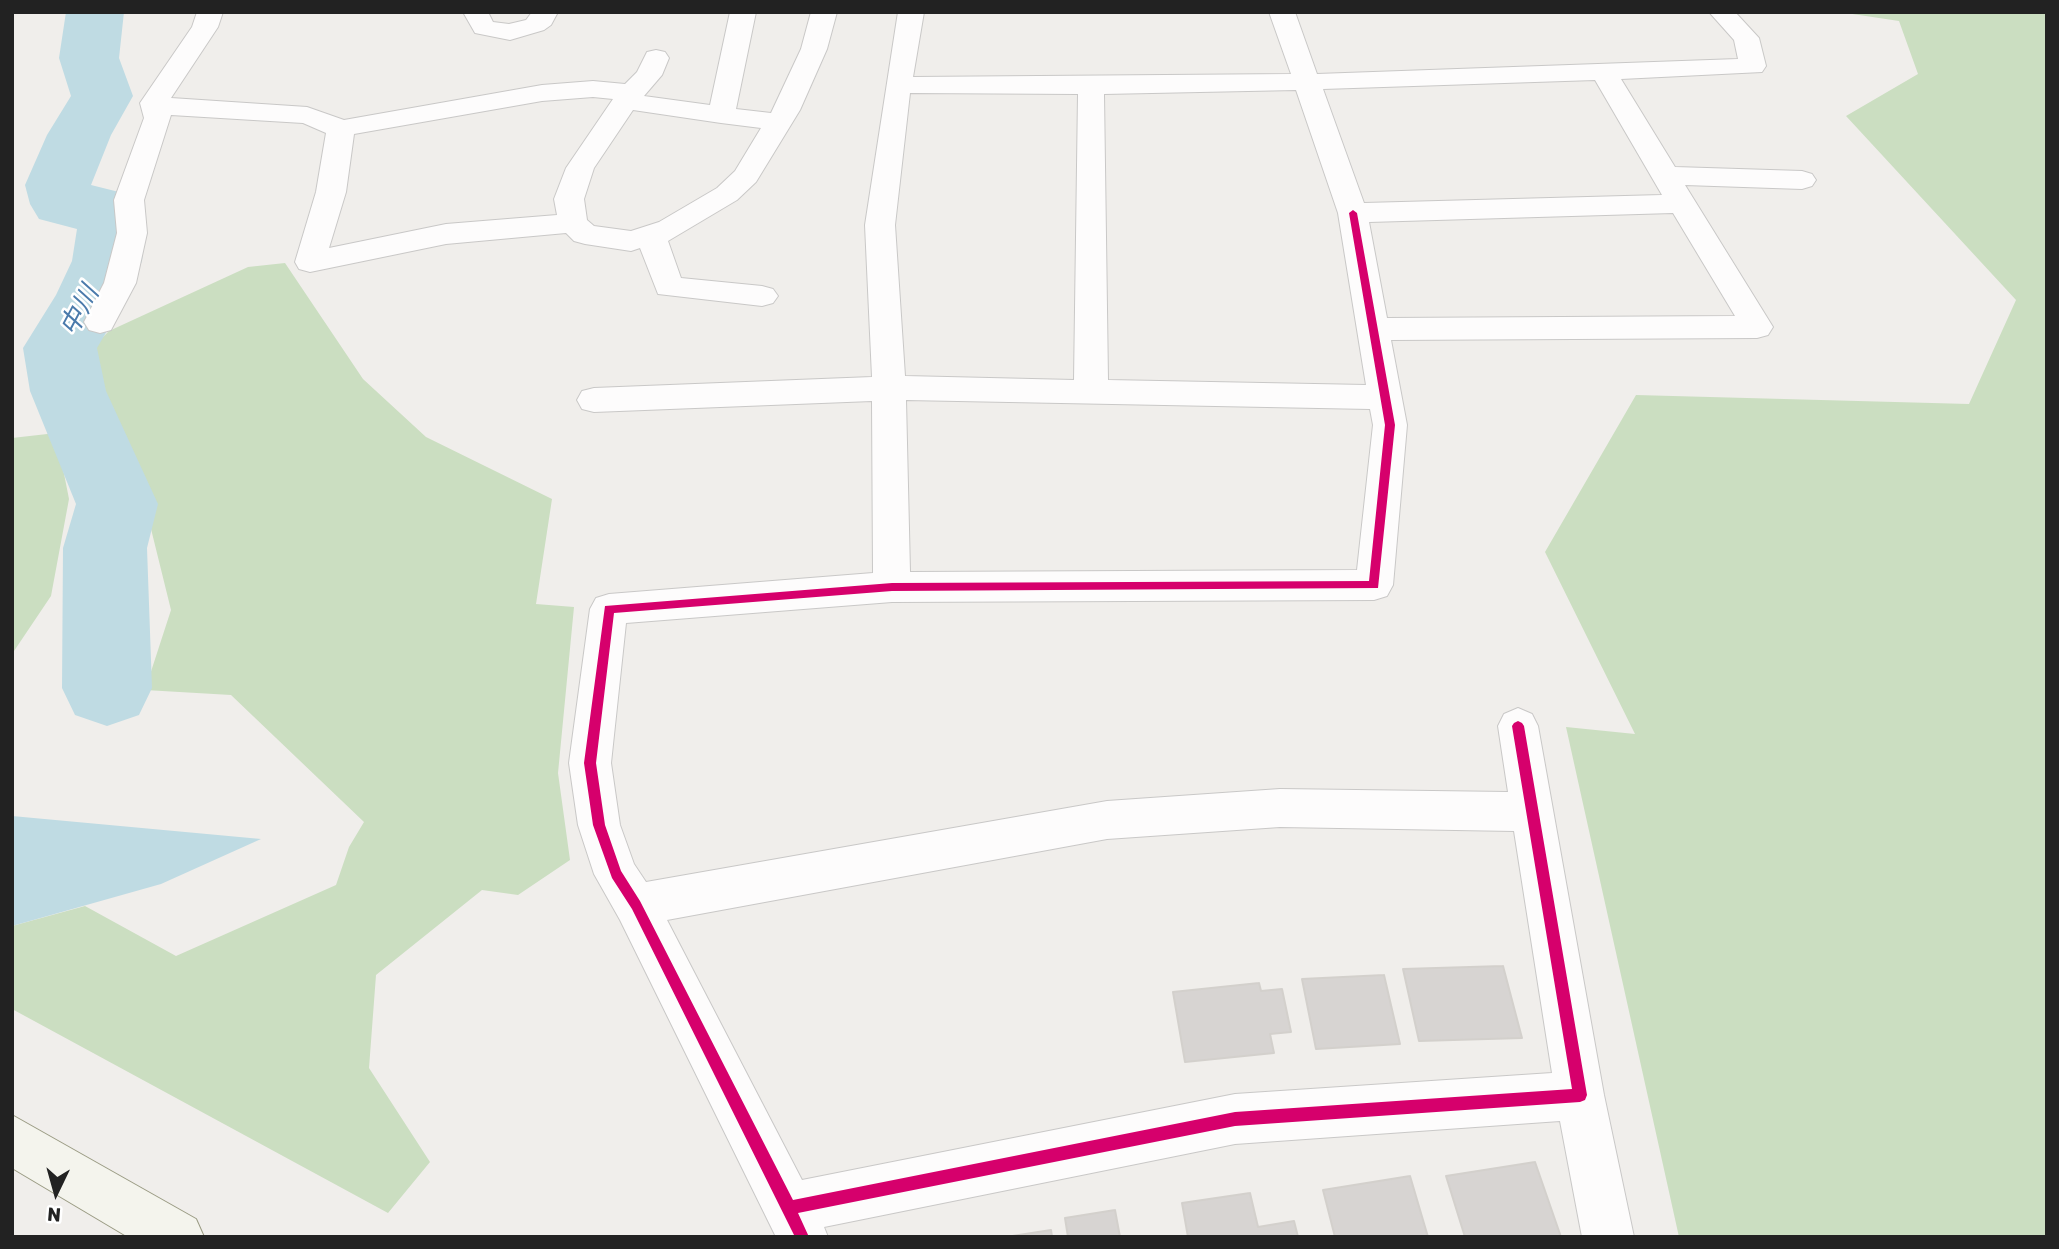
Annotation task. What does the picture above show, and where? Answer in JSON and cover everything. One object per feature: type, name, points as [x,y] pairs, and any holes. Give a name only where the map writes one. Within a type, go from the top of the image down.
[{"type":"street","points":[[153,103],[205,27],[211,12]]},
{"type":"street","points":[[475,12],[484,28],[510,32],[542,20],[545,12]]},
{"type":"street","points":[[721,115],[743,12]]},
{"type":"street","points":[[656,58],[649,75],[629,97],[580,168],[569,199],[573,223],[585,234],[631,241],[651,236],[670,229],[727,194],[746,176],[779,122],[814,49],[824,12]]},
{"type":"street","points":[[892,587],[889,388],[880,225],[898,85],[911,12]]},
{"type":"street","points":[[1282,12],[1353,213],[1390,425],[1374,585],[892,587],[609,609],[590,763],[599,825],[616,874],[636,905],[796,1222],[1235,1119],[1580,1095]]},
{"type":"street","points":[[898,85],[1091,86],[1308,82],[1753,66],[1746,38],[1721,12]]},
{"type":"street","points":[[1374,329],[1757,327],[1603,71]]},
{"type":"street","points":[[1091,86],[1091,392]]},
{"type":"street","points":[[153,103],[178,108],[307,115],[341,129],[405,115],[542,93],[593,89],[721,115],[779,122]]},
{"type":"street","points":[[100,322],[120,283],[132,233],[129,200],[158,118],[153,103]]},
{"type":"street","points":[[341,129],[331,192],[310,262],[446,234],[573,223]]},
{"type":"street","points":[[1667,176],[1802,180]]},
{"type":"street","points":[[1353,213],[1682,204]]},
{"type":"street","points":[[651,236],[669,286],[762,296]]},
{"type":"street","points":[[594,400],[889,388],[1384,397]]},
{"type":"street","points":[[1518,726],[1580,1095],[1608,1237]]},
{"type":"street","points":[[636,905],[1107,820],[1280,808],[1531,812]]},
{"type":"street","points":[[12,1140],[178,1237]]},
{"type":"green space","points":[[1839,12],[2047,12],[2047,1237],[1679,1237],[1566,727],[1635,734],[1545,552],[1636,395],[1969,404],[2016,300],[1846,116],[1918,74],[1899,21]]},
{"type":"green space","points":[[285,263],[363,379],[426,437],[552,499],[536,604],[574,607],[558,773],[570,860],[518,895],[482,890],[376,975],[369,1068],[430,1162],[388,1213],[12,1009],[12,926],[85,906],[176,956],[336,885],[349,847],[364,822],[231,695],[145,690],[171,610],[135,464],[82,358],[109,331],[248,267]]},
{"type":"green space","points":[[56,433],[69,499],[51,596],[12,654],[12,438]]},
{"type":"water","points":[[12,816],[261,839],[161,884],[12,926]]},
{"type":"building","points":[[1503,966],[1522,1038],[1419,1041],[1403,969]]},
{"type":"building","points":[[1384,975],[1400,1044],[1316,1049],[1302,979]]},
{"type":"building","points":[[1259,983],[1261,991],[1282,989],[1291,1032],[1270,1034],[1274,1053],[1185,1062],[1173,992]]},
{"type":"building","points":[[1535,1162],[1561,1237],[1465,1237],[1446,1176]]},
{"type":"building","points":[[1410,1176],[1428,1237],[1335,1237],[1323,1190]]},
{"type":"building","points":[[1250,1193],[1258,1227],[1294,1221],[1298,1237],[1188,1237],[1182,1203]]},
{"type":"building","points":[[1115,1210],[1120,1237],[1068,1237],[1065,1218]]},
{"type":"building","points":[[1051,1230],[1052,1237],[1006,1237]]},
{"type":"waterway","name":"中川","points":[[95,12],[89,58],[102,96],[79,135],[58,185],[63,204],[95,207],[111,227],[107,261],[91,297],[60,348],[68,391],[117,504],[105,548],[107,688]]},
{"type":"cycle path","points":[[789,1208],[636,905],[616,874],[599,825],[590,763],[609,609],[892,587],[1374,585],[1390,425],[1353,213]]},
{"type":"cycle path","points":[[802,1237],[789,1208],[1235,1119],[1580,1095],[1518,726]]}]
